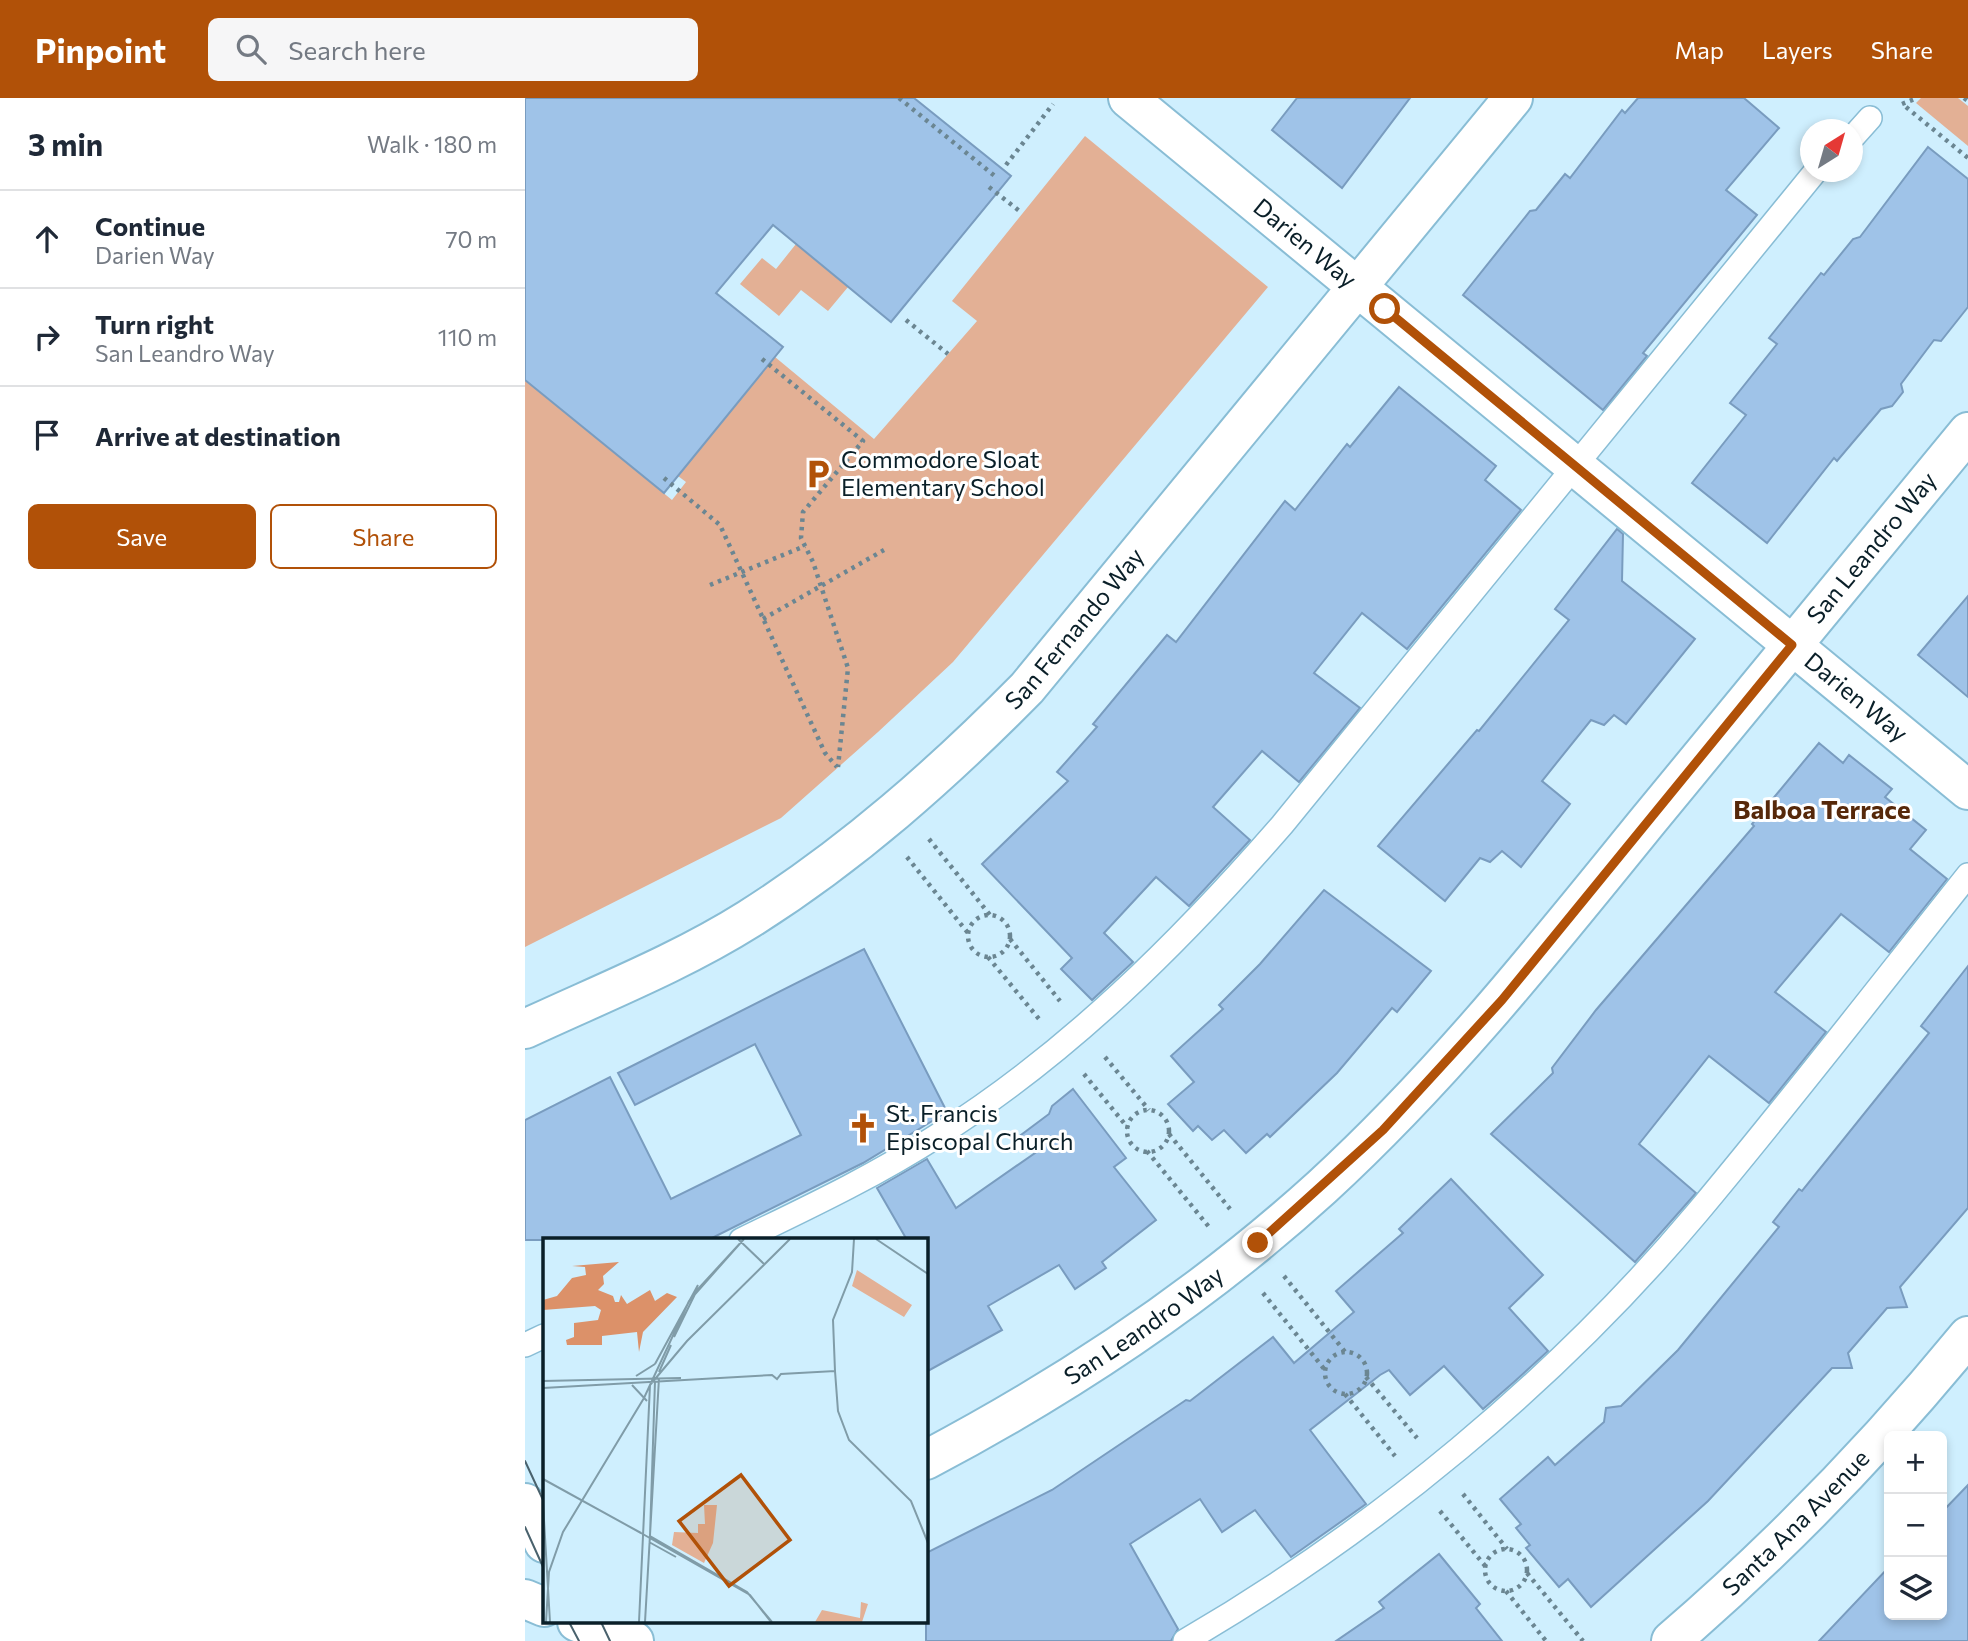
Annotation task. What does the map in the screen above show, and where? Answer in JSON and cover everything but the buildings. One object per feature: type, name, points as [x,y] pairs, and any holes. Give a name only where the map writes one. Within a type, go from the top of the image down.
[{"type":"street","name":"San Fernando Way","points":[[525,1029],[672,961],[748,919],[822,869],[890,816],[961,754],[1027,688],[1513,98]]},
{"type":"street","name":"Darien Way","points":[[1137,101],[1358,287],[1968,790]]},
{"type":"street","name":"San Leandro Way","points":[[927,1459],[1009,1416],[1094,1365],[1236,1261],[1320,1189],[1383,1130],[1502,1000],[1968,432]]},
{"type":"street","name":"Santa Ana Avenue","points":[[1671,1641],[1775,1548],[1852,1469],[1968,1336]]},
{"type":"street","points":[[525,1503],[543,1541]]},
{"type":"street","points":[[525,1599],[543,1607]]},
{"type":"street","points":[[584,1626],[634,1641]]},
{"type":"lane","points":[[1863,126],[1870,118]]},
{"type":"lane","points":[[745,1238],[937,1137],[1002,1092],[1142,976],[1213,904],[1282,825],[1807,182]]},
{"type":"lane","points":[[1185,1641],[1268,1591],[1348,1535],[1493,1418],[1562,1356],[1696,1214],[1968,876]]},
{"type":"lane","points":[[525,1345],[543,1336]]},
{"type":"path","points":[[899,98],[996,177]]},
{"type":"path","points":[[1964,98],[1968,102]]},
{"type":"path","points":[[1006,166],[1053,104]]},
{"type":"path","points":[[1902,104],[1968,158]]},
{"type":"path","points":[[989,187],[1023,213]]},
{"type":"path","points":[[906,320],[947,354]]},
{"type":"path","points":[[664,478],[720,525],[825,753],[838,767],[848,668],[821,587],[801,538],[803,512],[863,441],[762,359]]},
{"type":"path","points":[[710,585],[805,546]]},
{"type":"path","points":[[763,619],[884,550]]},
{"type":"path","points":[[890,816],[990,915],[1006,923],[1009,930],[1008,946],[1002,953],[988,957],[973,950],[968,933],[890,816]]},
{"type":"path","points":[[968,933],[975,920],[990,915]]},
{"type":"path","points":[[1149,1110],[1164,1118],[1169,1125],[1168,1134],[1161,1147],[1147,1152],[1132,1144],[1128,1128],[1135,1115],[1149,1110]]},
{"type":"path","points":[[1346,1353],[1361,1360],[1366,1377],[1359,1389],[1345,1394],[1329,1386],[1325,1370],[1332,1357],[1346,1353]]},
{"type":"path","points":[[1505,1590],[1519,1586],[1527,1573],[1527,1564],[1515,1551],[1499,1550],[1488,1559],[1486,1576],[1490,1583],[1505,1590],[1546,1641]]},
{"type":"path","points":[[1527,1573],[1583,1641]]},
{"type":"shaded area","points":[[1921,98],[1958,98],[1968,106],[1968,146],[1916,103]]},
{"type":"shaded area","name":"Commodore Sloat Elementary School","points":[[1085,136],[1268,287],[953,662],[878,732],[781,818],[525,947],[525,380],[672,500],[686,482],[678,476],[775,357],[874,439],[977,321],[952,301]]},
{"type":"shaded area","points":[[796,244],[848,287],[828,311],[801,290],[779,316],[740,284],[762,258],[776,269]]},
{"type":"tram line","points":[[525,1461],[543,1500]]},
{"type":"tram line","points":[[525,1527],[543,1567]]},
{"type":"tram line","points":[[570,1624],[579,1641]]},
{"type":"tram line","points":[[602,1624],[610,1641]]},
{"type":"place","name":"Commodore Sloat Elementary School","points":[[818,474]]},
{"type":"place","name":"St. Francis Episcopal Church","points":[[863,1128]]},
{"type":"district","name":"Balboa Terrace","points":[[1822,810]]},
{"type":"route","points":[[1258,1243],[1383,1130],[1502,1000],[1792,645],[1385,309]]}]
